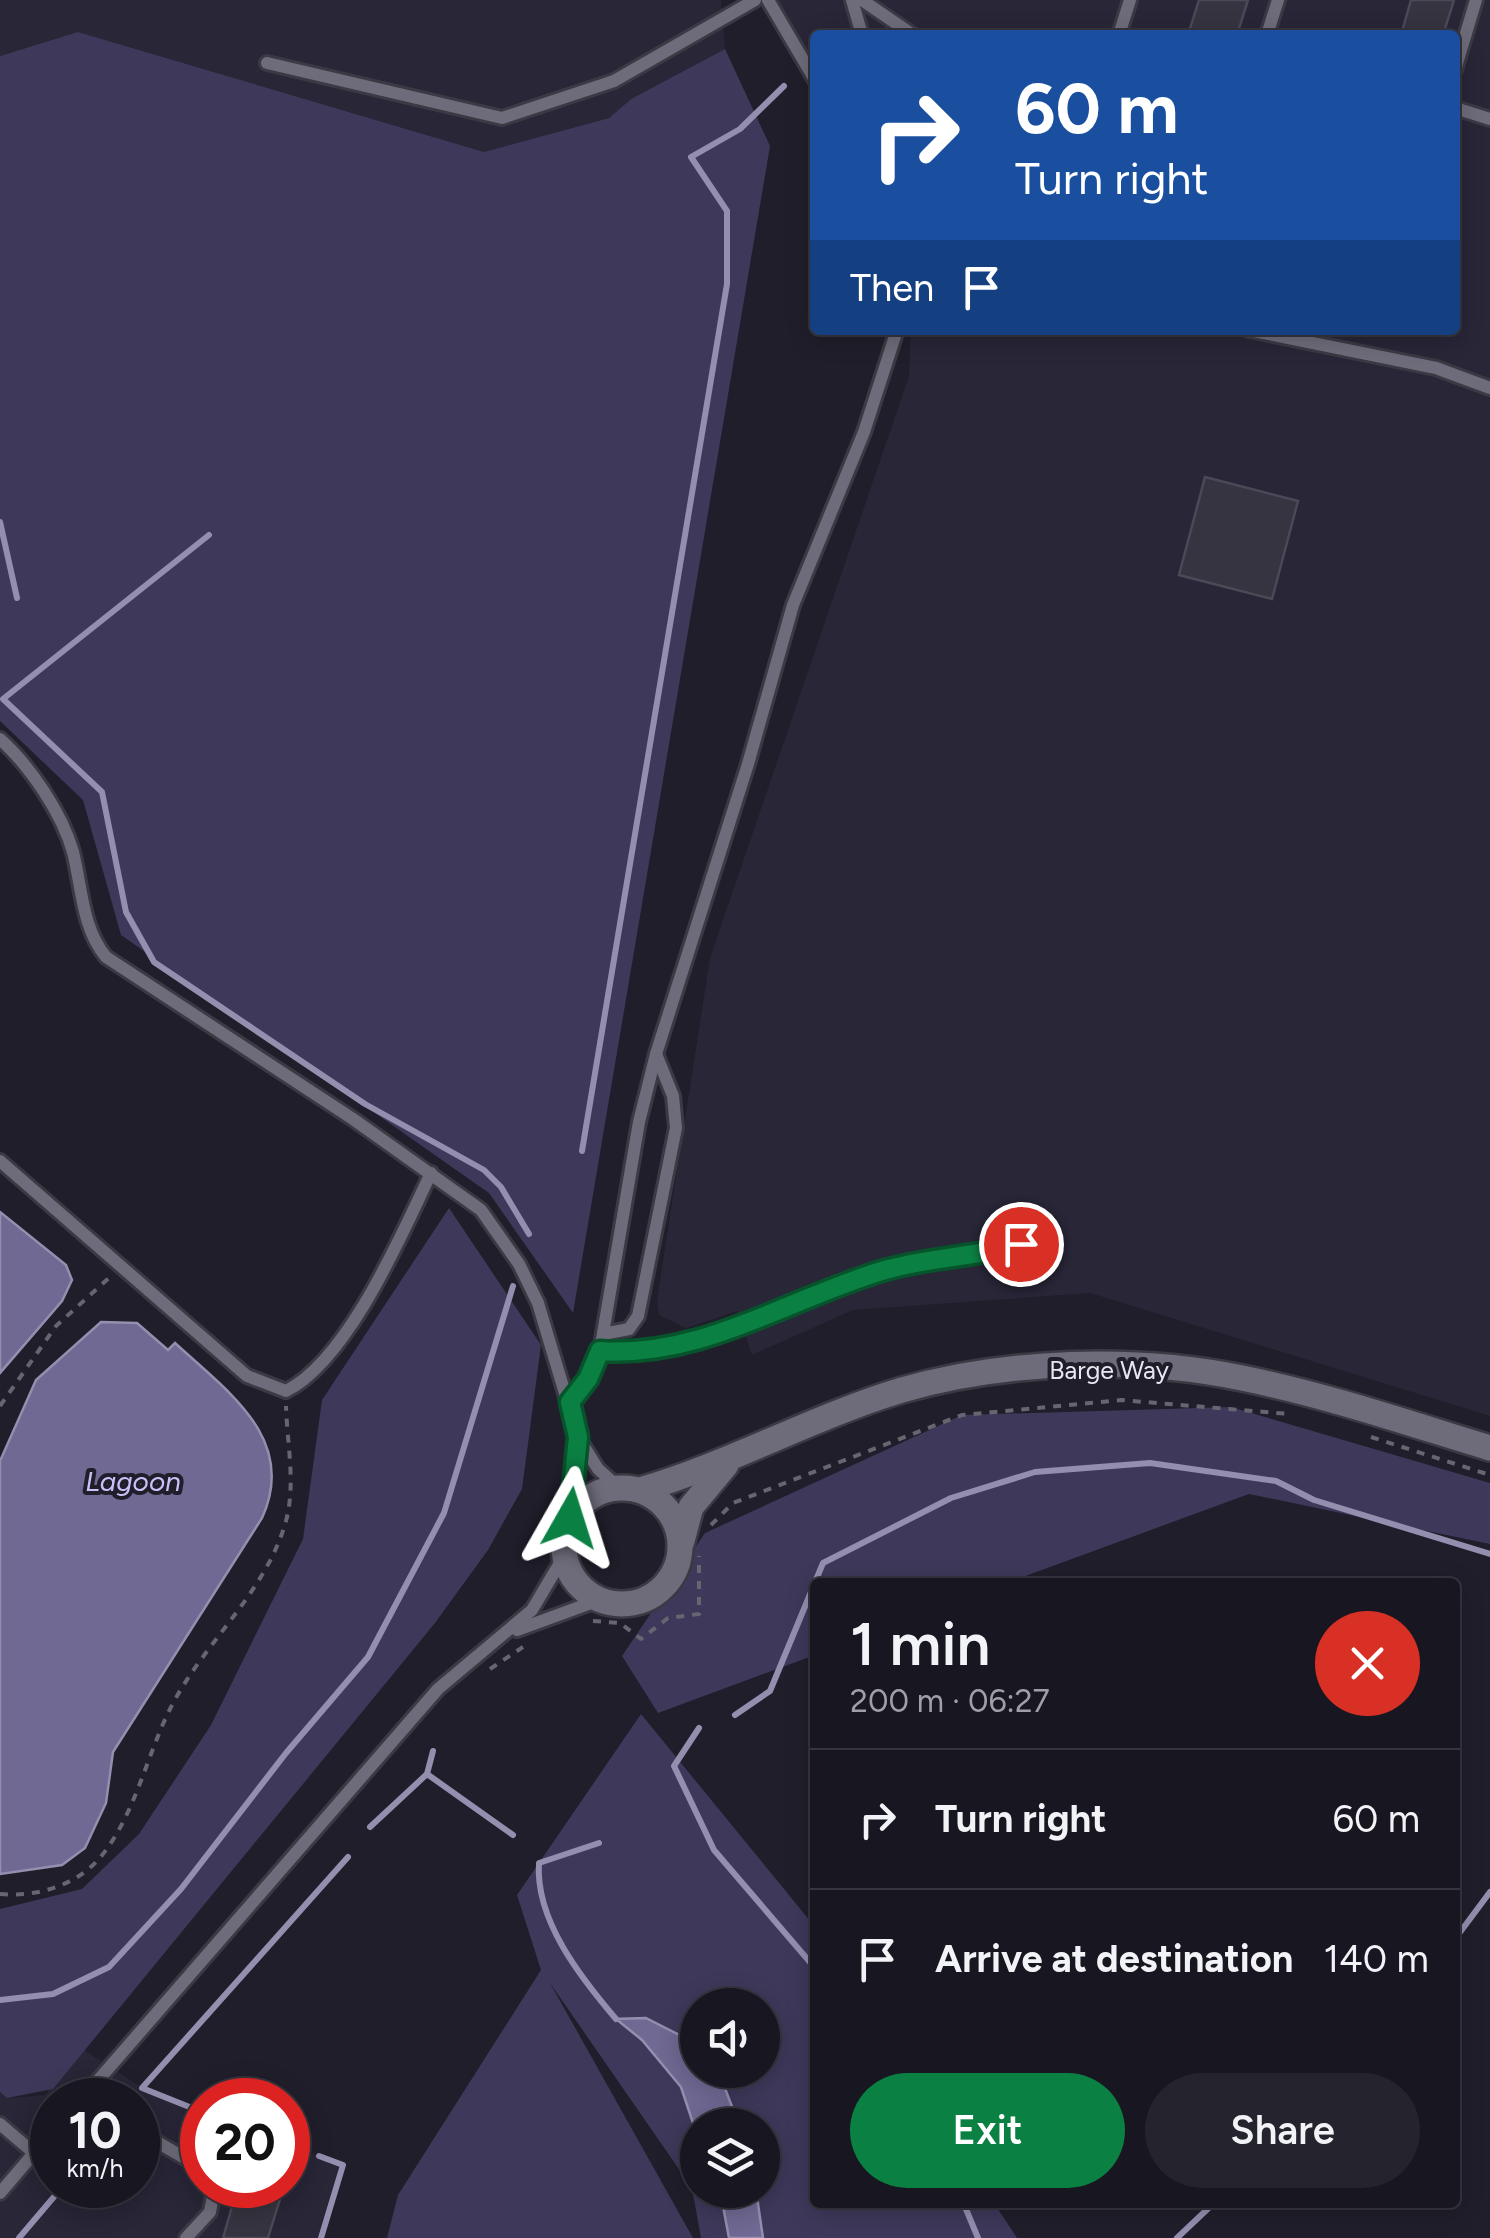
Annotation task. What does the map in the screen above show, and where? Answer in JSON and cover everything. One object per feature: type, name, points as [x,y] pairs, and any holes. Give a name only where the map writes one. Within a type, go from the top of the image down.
[{"type":"street","name":"Barge Way","points":[[629,1489],[734,1458],[806,1424],[904,1390],[984,1374],[1089,1367],[1238,1377],[1490,1448]]},
{"type":"street","name":"Barge Way","points":[[691,1545],[690,1507],[734,1458]]},
{"type":"street","points":[[629,1489],[670,1512],[691,1545],[669,1581],[656,1594],[595,1610],[570,1574],[564,1556],[570,1518],[599,1492],[629,1489]]},
{"type":"lane","points":[[267,63],[502,118],[614,81],[755,0]]},
{"type":"lane","points":[[768,0],[810,71]]},
{"type":"lane","points":[[852,0],[861,30]]},
{"type":"lane","points":[[862,0],[906,30]]},
{"type":"lane","points":[[1121,30],[1130,0]]},
{"type":"lane","points":[[1268,30],[1278,0]]},
{"type":"lane","points":[[1460,53],[1476,0]]},
{"type":"lane","points":[[1460,110],[1490,119]]},
{"type":"lane","points":[[570,1402],[588,1379],[600,1351],[639,1122],[656,1054],[748,764],[793,606],[864,432],[895,335]]},
{"type":"lane","points":[[1274,335],[1436,368],[1490,388]]},
{"type":"lane","points":[[0,740],[16,754],[60,821],[71,846],[88,927],[106,957],[432,1173],[481,1210],[518,1264],[544,1316],[570,1402],[578,1437],[570,1518]]},
{"type":"lane","points":[[602,1334],[629,1329],[642,1305],[670,1168],[676,1114],[656,1054]]},
{"type":"lane","points":[[0,1161],[247,1376],[286,1392],[307,1376],[368,1298],[432,1173]]},
{"type":"lane","points":[[600,1351],[643,1352],[684,1346],[883,1271],[1021,1244],[1036,1234],[1046,1220]]},
{"type":"lane","points":[[578,1437],[598,1469],[629,1489]]},
{"type":"lane","points":[[100,2078],[438,1689],[532,1610],[564,1556]]},
{"type":"lane","points":[[507,1634],[551,1614],[595,1610]]},
{"type":"lane","points":[[0,2124],[30,2150]]},
{"type":"lane","points":[[0,2192],[30,2158]]},
{"type":"lane","points":[[186,2238],[211,2208]]},
{"type":"path","points":[[0,1406],[56,1326],[122,1265]]},
{"type":"path","points":[[0,1894],[20,1895],[60,1886],[86,1870],[110,1842],[178,1694],[244,1603],[276,1548],[290,1494],[286,1392]]},
{"type":"path","points":[[705,1532],[733,1503],[962,1415],[1121,1400],[1296,1415]]},
{"type":"path","points":[[1369,1437],[1490,1475]]},
{"type":"path","points":[[595,1610],[641,1638],[668,1618],[698,1614],[691,1545]]},
{"type":"path","points":[[478,1678],[539,1640]]},
{"type":"shaded area","points":[[0,0],[721,0],[725,49],[631,99],[609,118],[484,152],[78,32],[0,56]]},
{"type":"shaded area","points":[[769,0],[1490,0],[1490,1416],[1090,1293],[853,1310],[752,1355],[737,1311],[686,1328],[659,1315],[657,1300],[710,958],[909,376],[911,335],[1460,335],[1460,30],[810,30],[810,62]]},
{"type":"shaded area","points":[[78,32],[484,152],[609,118],[631,99],[725,49],[770,146],[573,1313],[489,1193],[121,935],[83,800],[0,721],[0,56]]},
{"type":"shaded area","points":[[449,1208],[541,1345],[522,1489],[488,1550],[435,1623],[62,2078],[30,2078],[30,2094],[7,2098],[0,2092],[0,1909],[82,1889],[139,1834],[211,1725],[303,1539],[322,1400]]},
{"type":"shaded area","points":[[1231,1407],[1490,1483],[1490,1544],[1249,1494],[1020,1578],[810,1578],[810,1657],[658,1713],[622,1656],[705,1533],[962,1415]]},
{"type":"shaded area","points":[[641,1714],[810,1921],[810,2208],[997,2208],[1017,2238],[701,2238],[696,2208],[780,2208],[780,2108],[680,2108],[680,2171],[550,1983],[693,2238],[387,2238],[398,2195],[541,1970],[517,1895]]},
{"type":"shaded area","points":[[81,2048],[127,2078],[58,2078]]},
{"type":"shaded area","points":[[0,2092],[7,2098],[30,2096],[30,2208],[160,2208],[160,2095],[180,2103],[180,2208],[310,2208],[310,2152],[343,2165],[321,2238],[0,2238]]},
{"type":"water","points":[[0,1212],[66,1265],[72,1280],[62,1301],[0,1373]]},
{"type":"water","name":"Lagoon","points":[[101,1322],[137,1323],[168,1350],[175,1343],[216,1380],[252,1419],[264,1441],[271,1464],[271,1490],[262,1518],[113,1752],[106,1803],[85,1848],[62,1865],[0,1874],[0,1461],[36,1380]]},
{"type":"water","points":[[646,2018],[680,2035],[680,2086],[642,2040],[616,2019]]},
{"type":"water","points":[[681,2088],[725,2088],[733,2108],[688,2108]]},
{"type":"water","points":[[723,2208],[759,2208],[763,2238],[729,2238]]},
{"type":"building","points":[[1199,0],[1248,0],[1239,30],[1190,30]]},
{"type":"building","points":[[1411,0],[1454,0],[1445,30],[1402,30]]},
{"type":"building","points":[[1205,477],[1298,501],[1272,599],[1179,575]]},
{"type":"building","points":[[232,2208],[277,2208],[268,2238],[223,2238]]},
{"type":"waterway","points":[[582,1151],[727,284],[727,211],[691,157],[740,129],[784,86]]},
{"type":"waterway","points":[[0,522],[17,598]]},
{"type":"waterway","points":[[209,535],[3,699],[102,792],[126,912],[154,962],[365,1104],[484,1170],[501,1187],[529,1234]]},
{"type":"waterway","points":[[0,2000],[53,1994],[109,1967],[181,1889],[286,1753],[368,1657],[444,1513],[513,1286]]},
{"type":"waterway","points":[[817,1578],[823,1563],[951,1498],[1035,1472],[1150,1463],[1276,1481],[1314,1500],[1490,1554]]},
{"type":"waterway","points":[[735,1715],[770,1691],[810,1594]]},
{"type":"waterway","points":[[699,1728],[674,1766],[714,1850],[810,1962]]},
{"type":"waterway","points":[[427,1774],[433,1751]]},
{"type":"waterway","points":[[370,1827],[427,1774],[513,1835]]},
{"type":"waterway","points":[[599,1843],[539,1863],[540,1884],[544,1906],[563,1947],[616,2019]]},
{"type":"waterway","points":[[180,2103],[142,2088],[348,1857]]},
{"type":"waterway","points":[[1460,1932],[1490,1892]]},
{"type":"waterway","points":[[319,2156],[343,2165],[321,2238]]},
{"type":"waterway","points":[[19,2238],[44,2208]]},
{"type":"waterway","points":[[966,2208],[978,2238]]},
{"type":"waterway","points":[[1177,2238],[1209,2208]]},
{"type":"route","points":[[570,1518],[578,1437],[570,1402],[588,1379],[600,1351],[628,1353],[684,1346],[883,1271],[1021,1244]]}]
